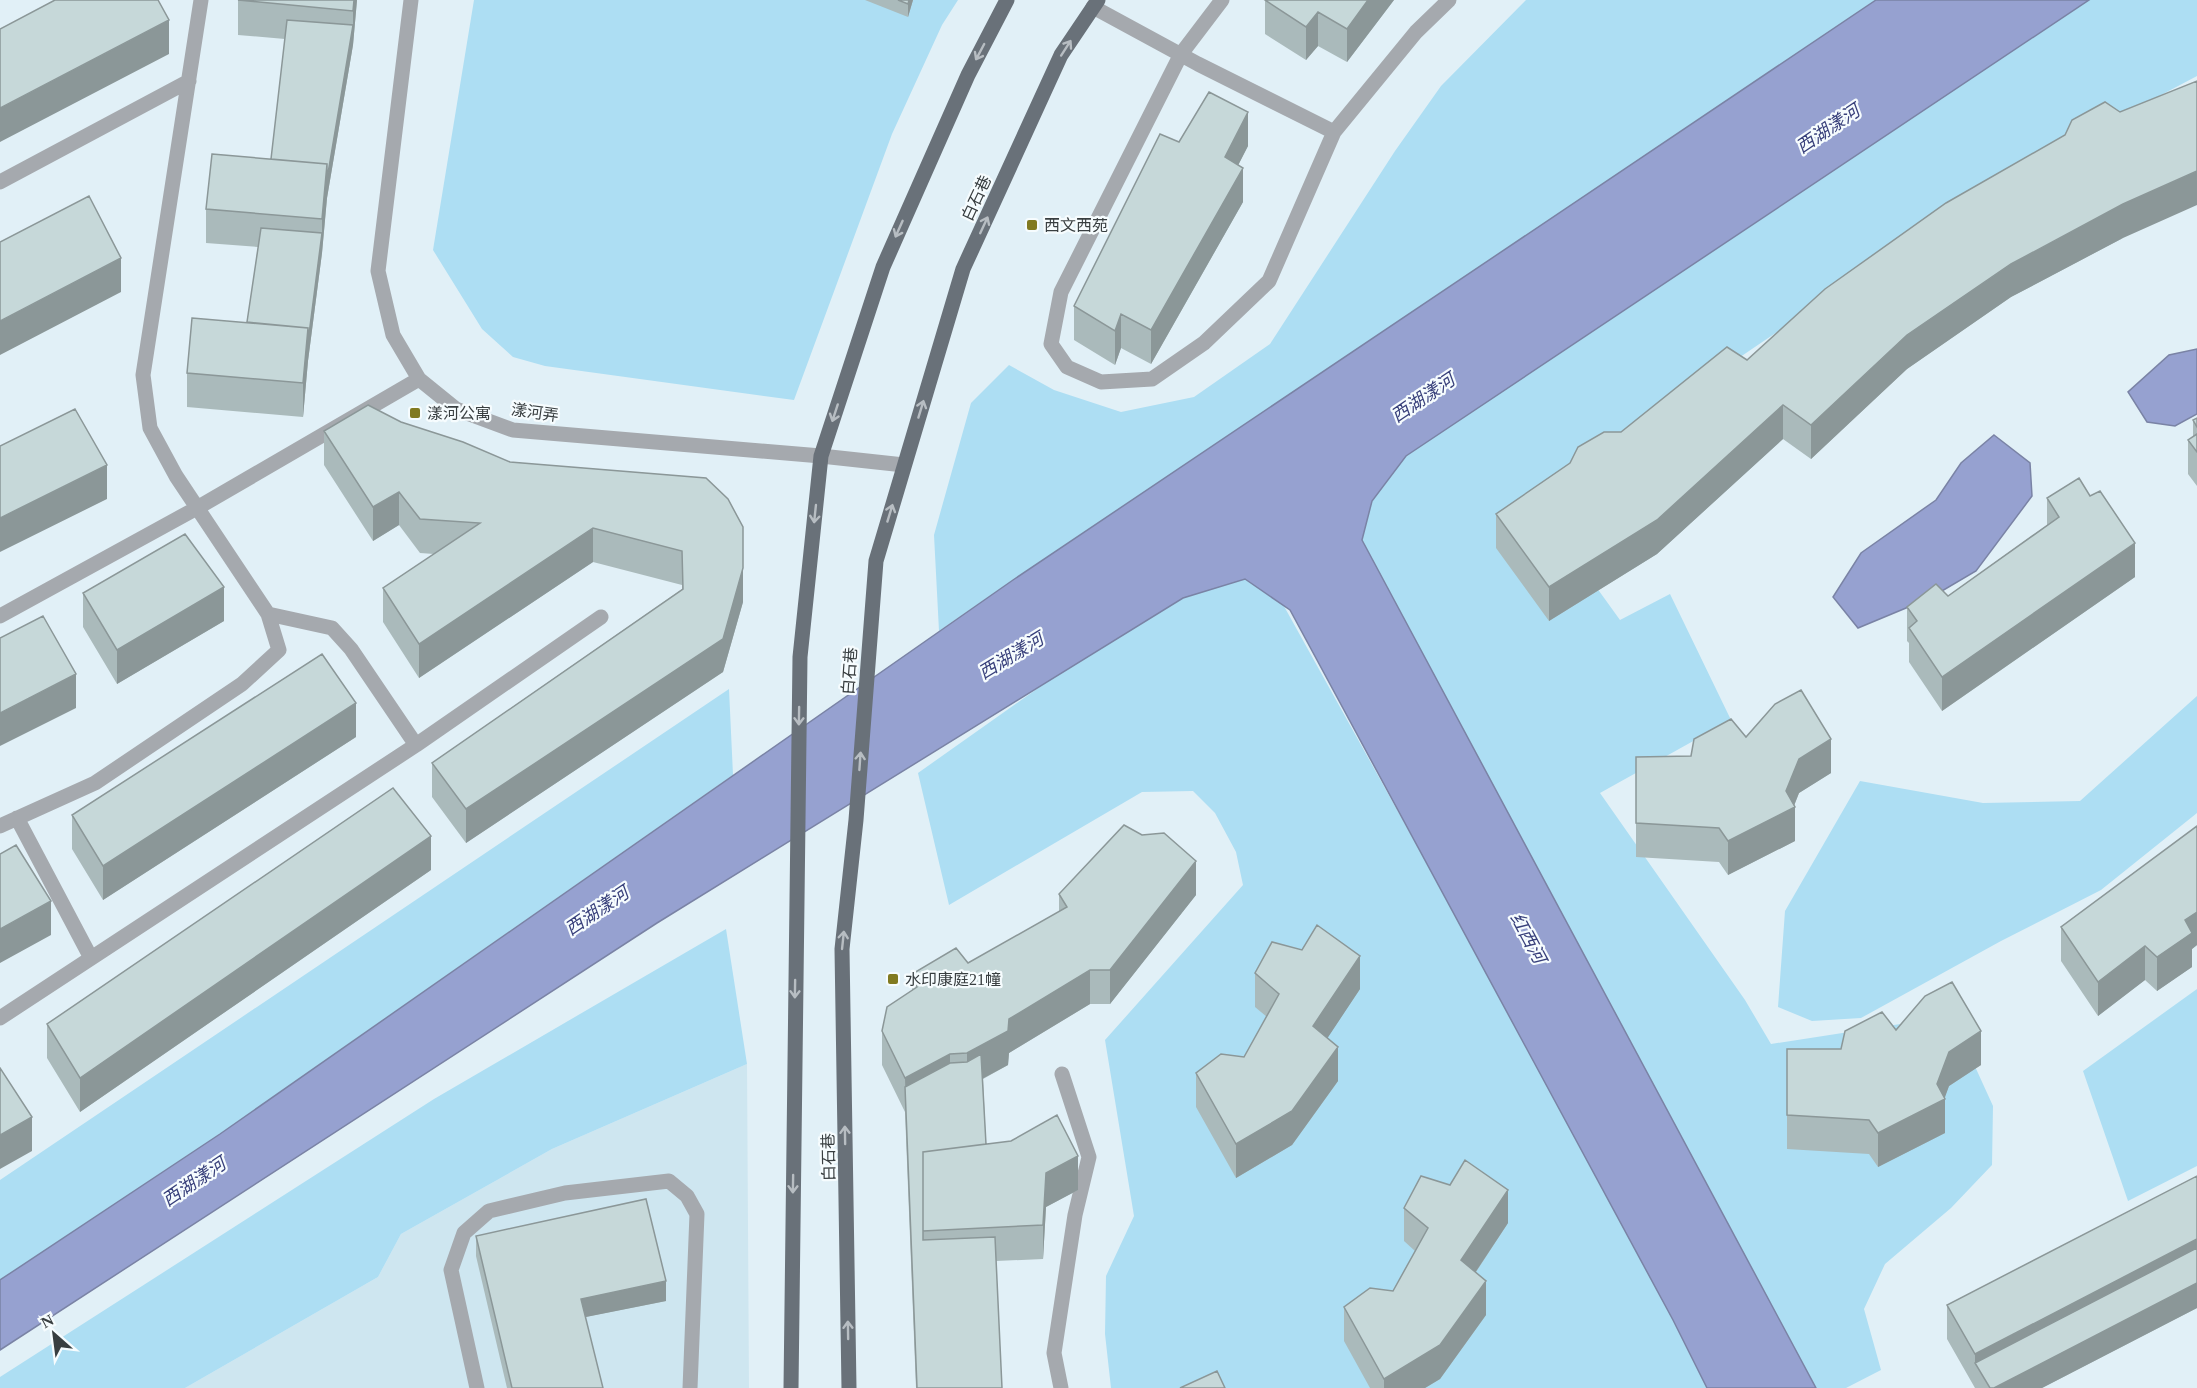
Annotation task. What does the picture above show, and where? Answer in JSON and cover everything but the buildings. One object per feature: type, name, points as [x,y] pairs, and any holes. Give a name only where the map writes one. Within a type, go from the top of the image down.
[{"type":"main road","name":"白石巷","points":[[790,1388],[800,657],[821,456],[883,267],[968,75],[1007,0]]},
{"type":"main road","name":"白石巷","points":[[849,1388],[842,949],[856,820],[876,561],[963,269],[1061,55],[1096,3]]},
{"type":"street","points":[[0,826],[95,783],[242,684],[279,650],[268,614],[176,476],[150,429],[143,375],[201,0]]},
{"type":"street","name":"漾河弄","points":[[411,0],[378,271],[393,335],[419,379],[456,408],[513,430],[904,465]]},
{"type":"street","points":[[1222,0],[1181,54],[1061,292],[1051,344],[1067,367],[1101,382],[1152,379],[1204,343],[1269,281],[1334,132],[1416,32],[1449,0]]},
{"type":"street","points":[[1096,3],[1181,54],[1334,132]]},
{"type":"street","points":[[0,182],[189,81]]},
{"type":"street","points":[[0,616],[197,508],[419,379]]},
{"type":"street","points":[[268,614],[332,628],[351,649],[416,745]]},
{"type":"street","points":[[0,1018],[416,745],[601,617]]},
{"type":"street","points":[[17,818],[91,958]]},
{"type":"street","points":[[1061,1388],[1054,1353],[1075,1215],[1089,1156],[1062,1074]]},
{"type":"street","points":[[477,1388],[451,1270],[464,1233],[489,1211],[565,1193],[669,1181],[687,1196],[697,1214],[690,1388]]},
{"type":"shaded area","points":[[474,0],[958,0],[942,25],[892,134],[794,400],[545,366],[513,357],[482,329],[433,250]]},
{"type":"shaded area","points":[[1526,0],[1876,0],[939,631],[934,535],[971,403],[1009,365],[1054,390],[1121,412],[1194,397],[1270,344],[1395,151],[1441,86]]},
{"type":"shaded area","points":[[2089,0],[2197,0],[2197,76],[2006,177],[1532,498],[1620,620],[1670,594],[1731,720],[1600,793],[1745,1000],[1771,1044],[1952,1016],[1993,1106],[1992,1165],[1951,1208],[1885,1264],[1864,1309],[1881,1370],[1846,1388],[1816,1388],[1362,540],[1372,501],[1406,456]]},
{"type":"shaded area","points":[[1219,560],[1280,599],[1718,1388],[1111,1388],[1105,1334],[1106,1276],[1134,1216],[1105,1040],[1243,885],[1236,852],[1215,813],[1193,791],[1142,792],[949,905],[918,773]]},
{"type":"shaded area","points":[[729,689],[733,775],[220,1134],[0,1280],[0,1180]]},
{"type":"shaded area","points":[[2197,696],[2197,813],[2101,890],[2001,941],[1861,1018],[1812,1021],[1778,1007],[1785,911],[1860,781],[1983,803],[2080,801]]},
{"type":"shaded area","points":[[726,929],[747,1064],[552,1149],[401,1234],[378,1277],[185,1388],[0,1388],[0,1377],[434,1099]]},
{"type":"shaded area","points":[[2197,989],[2197,1166],[2128,1201],[2083,1071]]},
{"type":"shaded area","points":[[747,1064],[749,1388],[185,1388],[378,1277],[401,1234],[552,1149]]},
{"type":"water","points":[[1876,0],[2089,0],[1406,456],[1372,501],[1362,540],[1816,1388],[1707,1388],[1673,1320],[1290,610],[1245,579],[1183,598],[657,923],[0,1350],[0,1280],[220,1134],[1013,580]]},
{"type":"water","points":[[2197,349],[2197,414],[2175,426],[2147,422],[2128,392],[2169,355]]},
{"type":"water","points":[[1994,435],[2030,463],[2032,496],[1976,571],[1930,598],[1858,628],[1833,597],[1861,553],[1936,500],[1961,463]]},
{"type":"place","name":"西文西苑","points":[[1032,225]]},
{"type":"place","name":"漾河公寓","points":[[415,413]]},
{"type":"place","name":"水印康庭21幢","points":[[893,979]]},
{"type":"water label","name":"西湖漾河","points":[[1828,129]]},
{"type":"water label","name":"西湖漾河","points":[[1423,398]]},
{"type":"water label","name":"西湖漾河","points":[[1011,656]]},
{"type":"water label","name":"西湖漾河","points":[[597,911]]},
{"type":"water label","name":"红西河","points":[[1528,938]]},
{"type":"water label","name":"西湖漾河","points":[[194,1182]]}]
